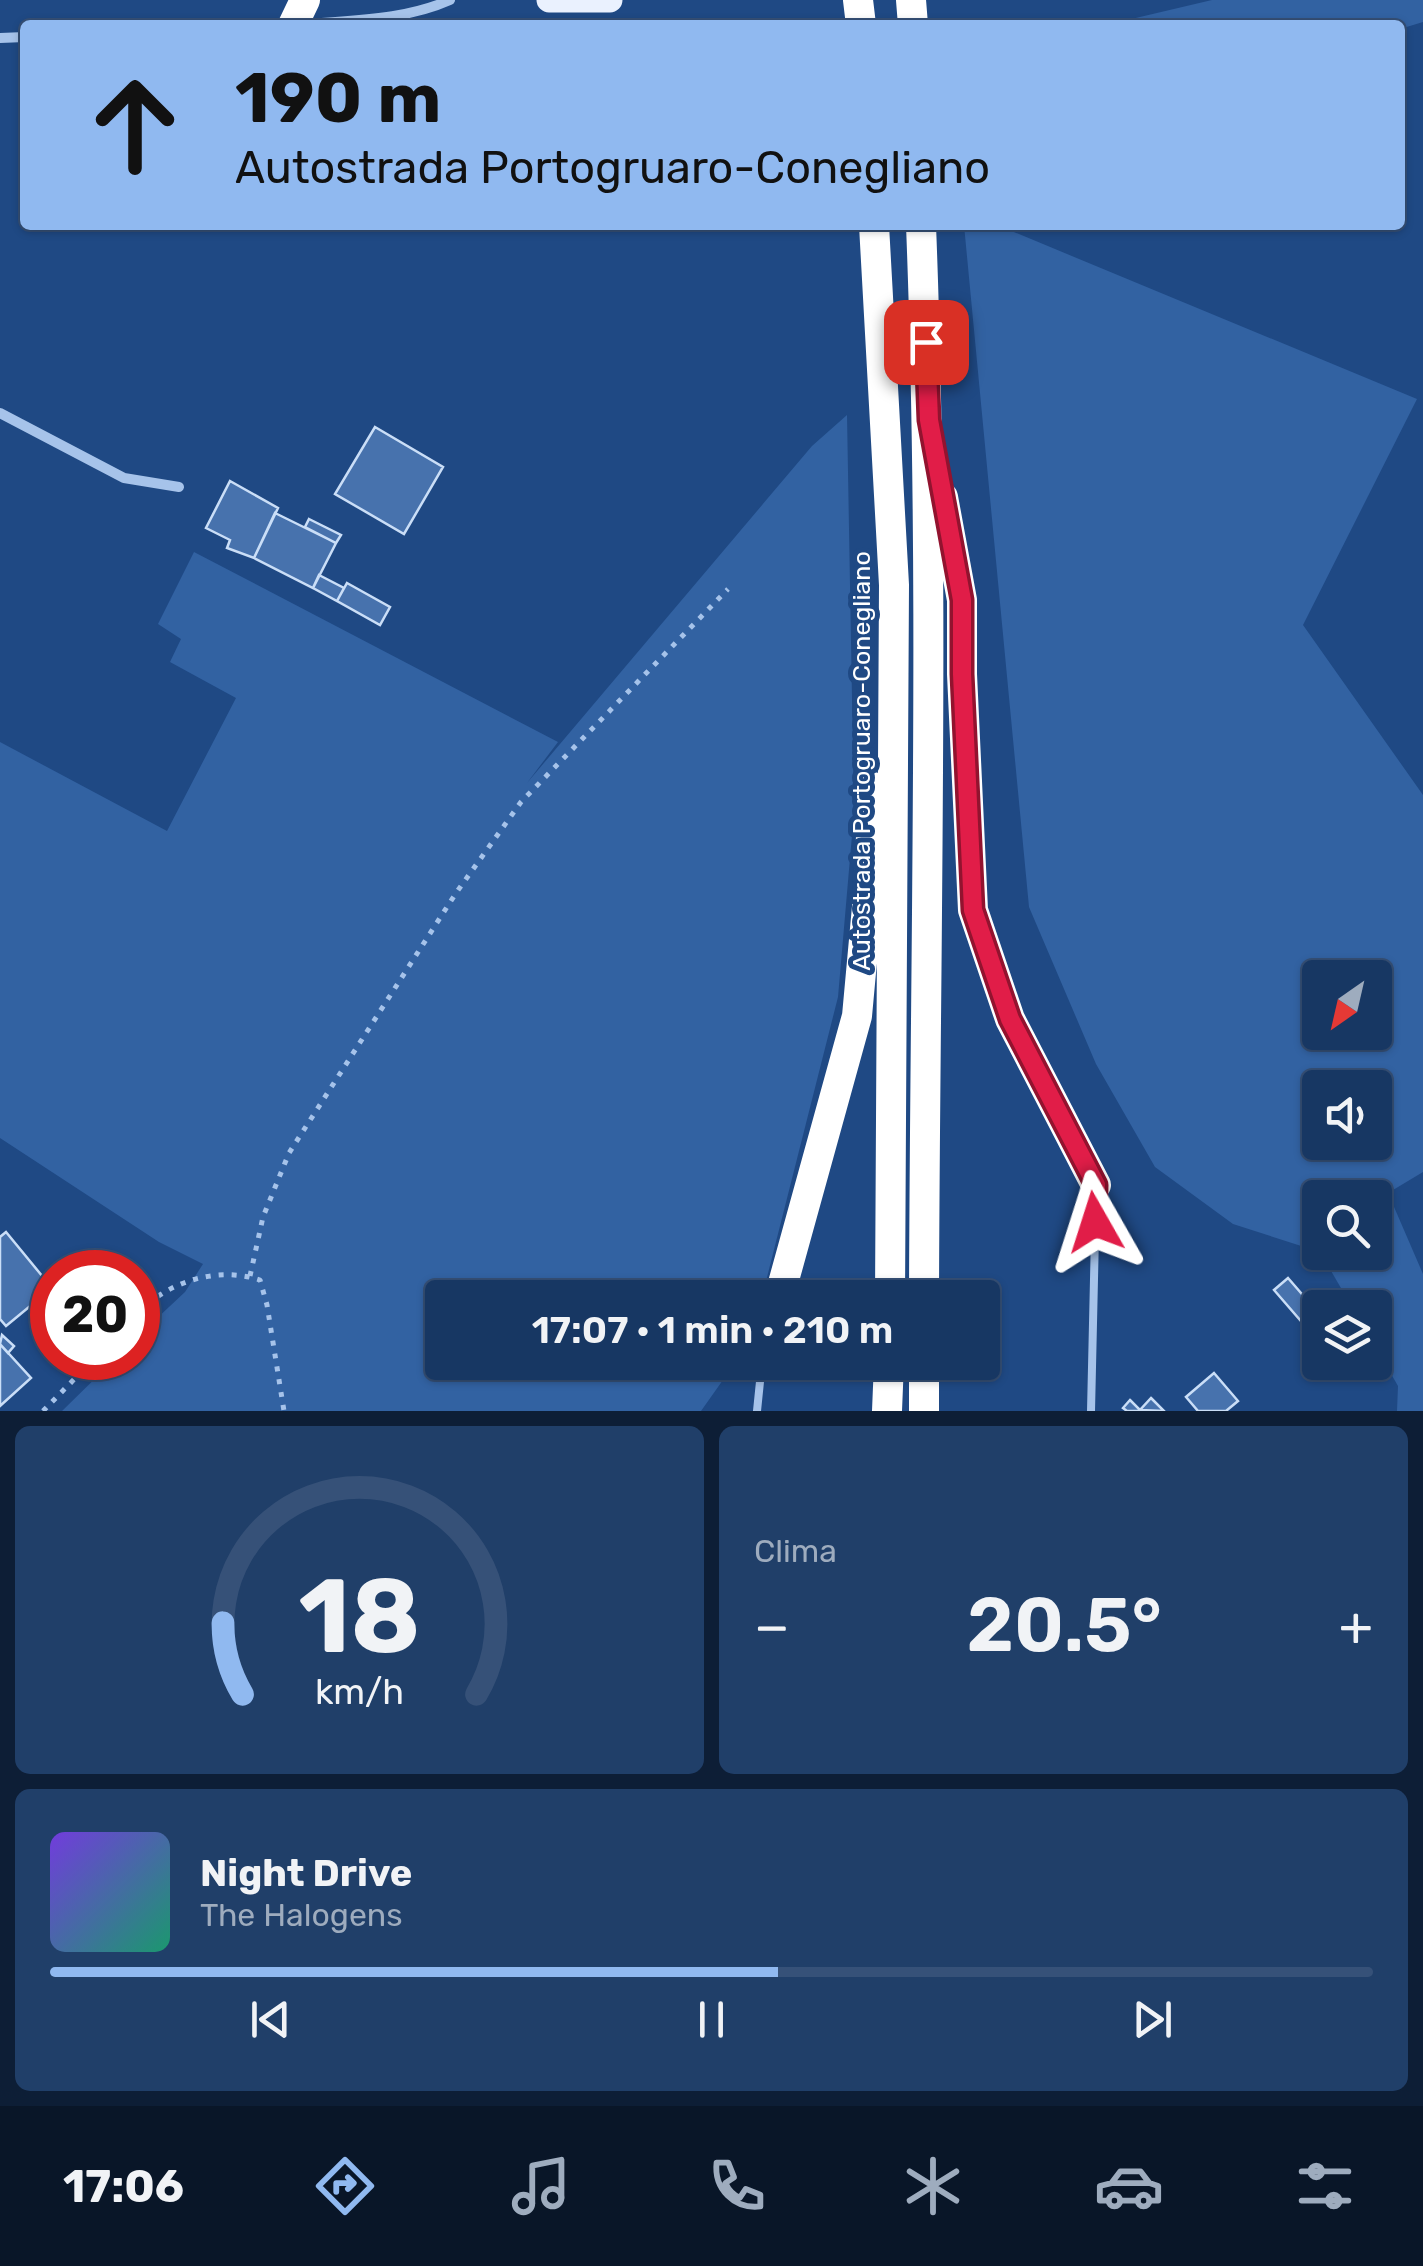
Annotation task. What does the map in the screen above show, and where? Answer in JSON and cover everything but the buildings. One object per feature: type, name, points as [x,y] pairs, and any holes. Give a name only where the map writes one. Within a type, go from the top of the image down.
[{"type":"highway","name":"Autostrada Portogruaro-Conegliano","points":[[874,230],[894,586],[890,1280]]},
{"type":"highway","points":[[921,230],[929,420],[931,684],[924,1280]]},
{"type":"highway","points":[[929,420],[962,600],[973,910],[1010,1019],[1096,1185]]},
{"type":"highway","points":[[784,1280],[857,1016],[869,885],[875,720],[894,586]]},
{"type":"highway","points":[[887,1411],[888,1380]]},
{"type":"highway","points":[[924,1380],[924,1411]]},
{"type":"main road","points":[[549,0],[610,0]]},
{"type":"street","points":[[349,20],[428,10],[450,0]]},
{"type":"street","points":[[0,413],[124,478],[179,487]]},
{"type":"lane","points":[[1091,1411],[1096,1185]]},
{"type":"lane","points":[[757,1411],[760,1380]]},
{"type":"path","points":[[250,1276],[263,1217],[290,1154],[456,893],[522,802],[728,589]]},
{"type":"path","points":[[160,1296],[212,1274],[240,1272],[260,1280],[284,1411]]},
{"type":"path","points":[[42,1411],[72,1380]]},
{"type":"shaded area","points":[[1212,0],[1423,0],[1423,22],[1405,27],[1405,20],[1127,20]]},
{"type":"shaded area","points":[[964,230],[1009,230],[1417,399],[1303,625],[1423,795],[1423,1172],[1392,1191],[1392,1180],[1302,1180],[1302,1246],[1233,1224],[1155,1167],[1096,1064],[1029,907]]},
{"type":"shaded area","points":[[847,415],[854,812],[838,997],[766,1280],[425,1280],[425,1380],[723,1380],[701,1411],[62,1411],[94,1380],[160,1380],[160,1315],[185,1292],[203,1264],[159,1242],[0,1138],[0,742],[167,831],[236,698],[170,662],[181,639],[158,624],[194,552],[558,742],[527,783],[812,446]]},
{"type":"shaded area","points":[[1392,1202],[1423,1274],[1423,1411],[1397,1411],[1398,1386],[1392,1376],[1392,1290],[1342,1290],[1330,1270],[1392,1270]]},
{"type":"route","points":[[926,342],[929,420],[962,600],[973,910],[1010,1019],[1096,1185],[1095,1222]]}]
